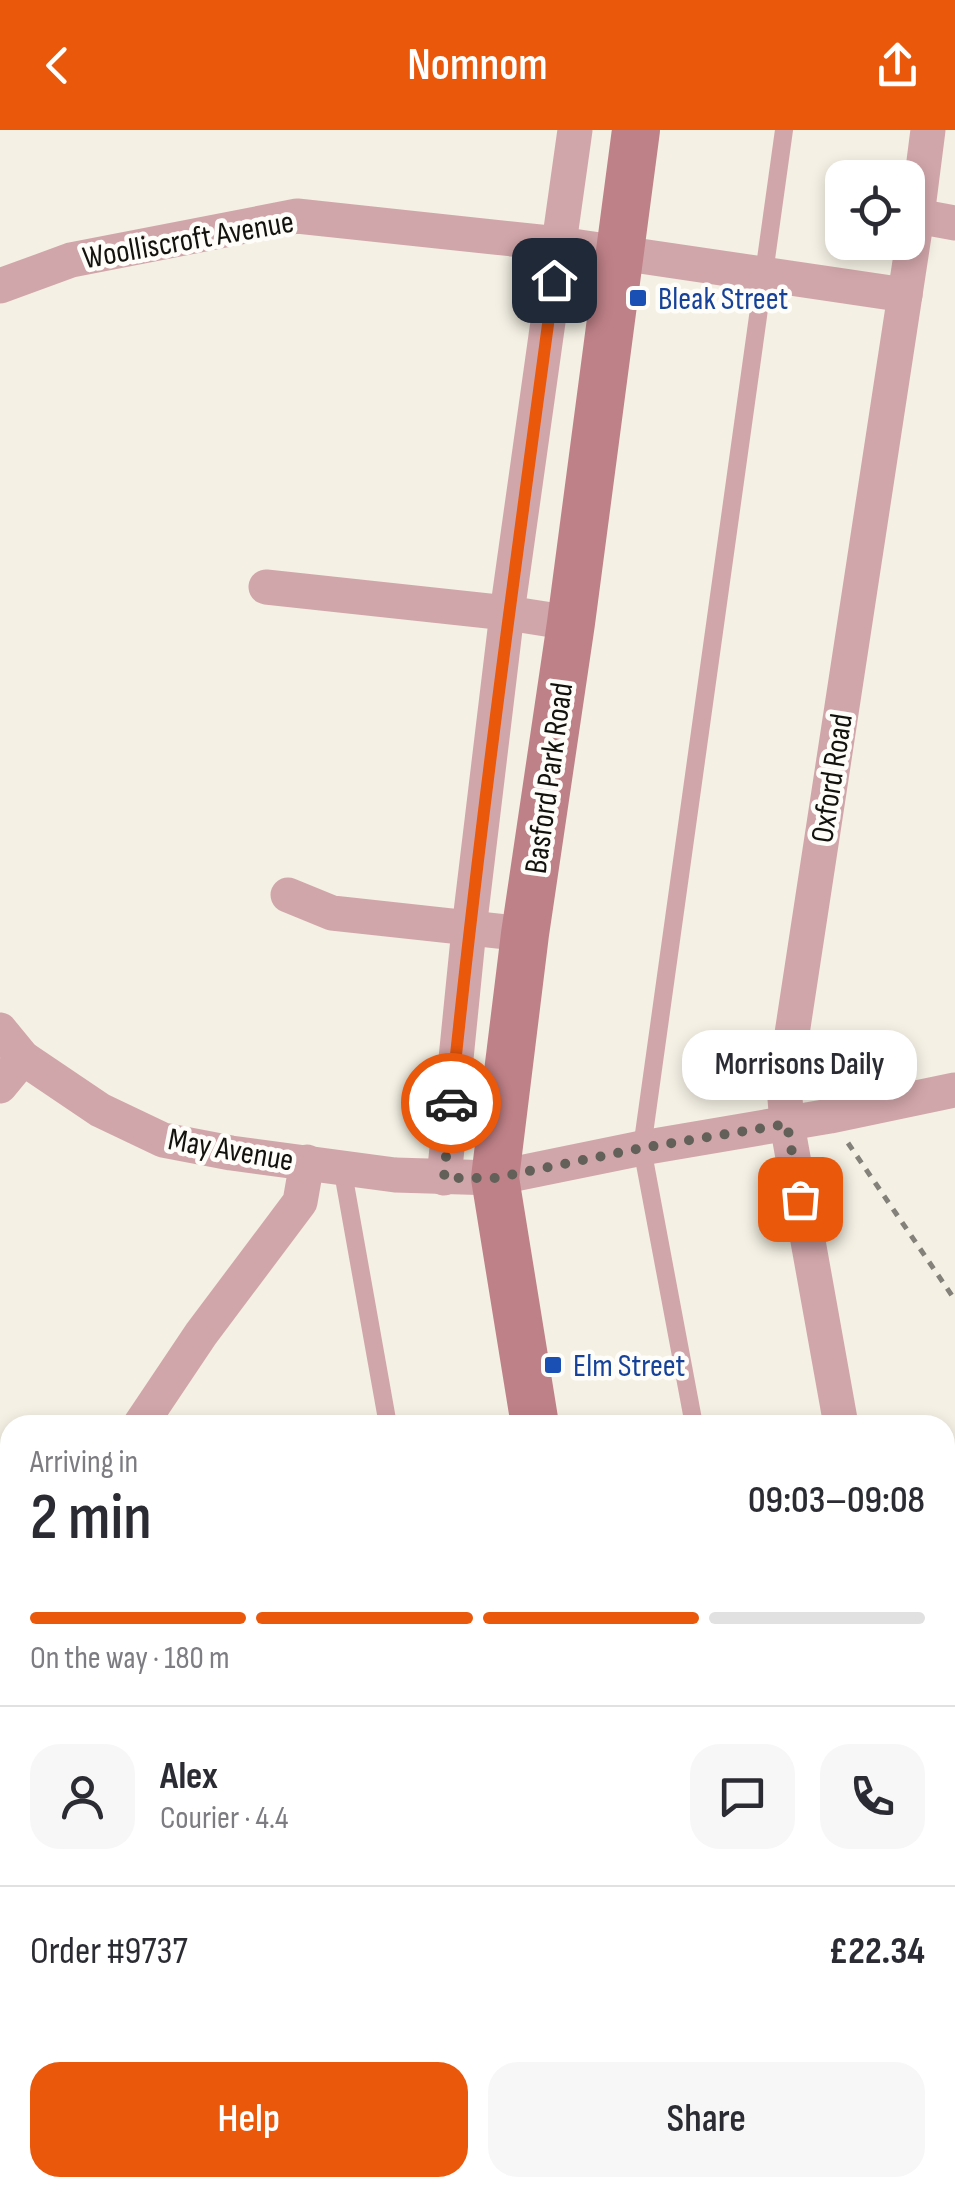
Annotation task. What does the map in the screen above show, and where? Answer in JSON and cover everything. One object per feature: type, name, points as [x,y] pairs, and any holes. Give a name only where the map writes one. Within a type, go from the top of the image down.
[{"type":"main road","name":"Basford Park Road","points":[[533,1415],[495,1178],[636,130]]},
{"type":"street","name":"Basford Park Road","points":[[444,1178],[507,613],[575,130]]},
{"type":"street","name":"Oxford Road","points":[[925,160],[928,130]]},
{"type":"street","name":"Woolliscroft Avenue","points":[[0,286],[71,260],[297,216],[619,253]]},
{"type":"street","points":[[925,217],[955,223]]},
{"type":"street","points":[[619,253],[905,295]]},
{"type":"street","name":"Oxford Road","points":[[839,1415],[787,1124],[784,1086],[911,260]]},
{"type":"street","points":[[266,587],[571,622]]},
{"type":"street","points":[[288,895],[332,913],[525,934]]},
{"type":"street","name":"May Avenue","points":[[0,1030],[23,1058],[100,1110],[163,1140],[395,1175],[495,1178],[955,1090]]},
{"type":"street","points":[[0,1086],[23,1058]]},
{"type":"street","points":[[147,1415],[201,1334],[300,1202],[307,1162]]},
{"type":"lane","points":[[692,1415],[642,1148],[784,130]]},
{"type":"lane","points":[[342,1167],[386,1415]]},
{"type":"path","points":[[830,1116],[955,1300]]},
{"type":"way so far","points":[[451,1103],[444,1178],[495,1178],[787,1124],[800,1199]]},
{"type":"place","name":"Bleak Street","points":[[638,298]]},
{"type":"place","name":"Morrisons Daily","points":[[800,1199]]},
{"type":"place","name":"Elm Street","points":[[553,1365]]},
{"type":"route","points":[[451,1103],[507,613],[554,280]]}]
